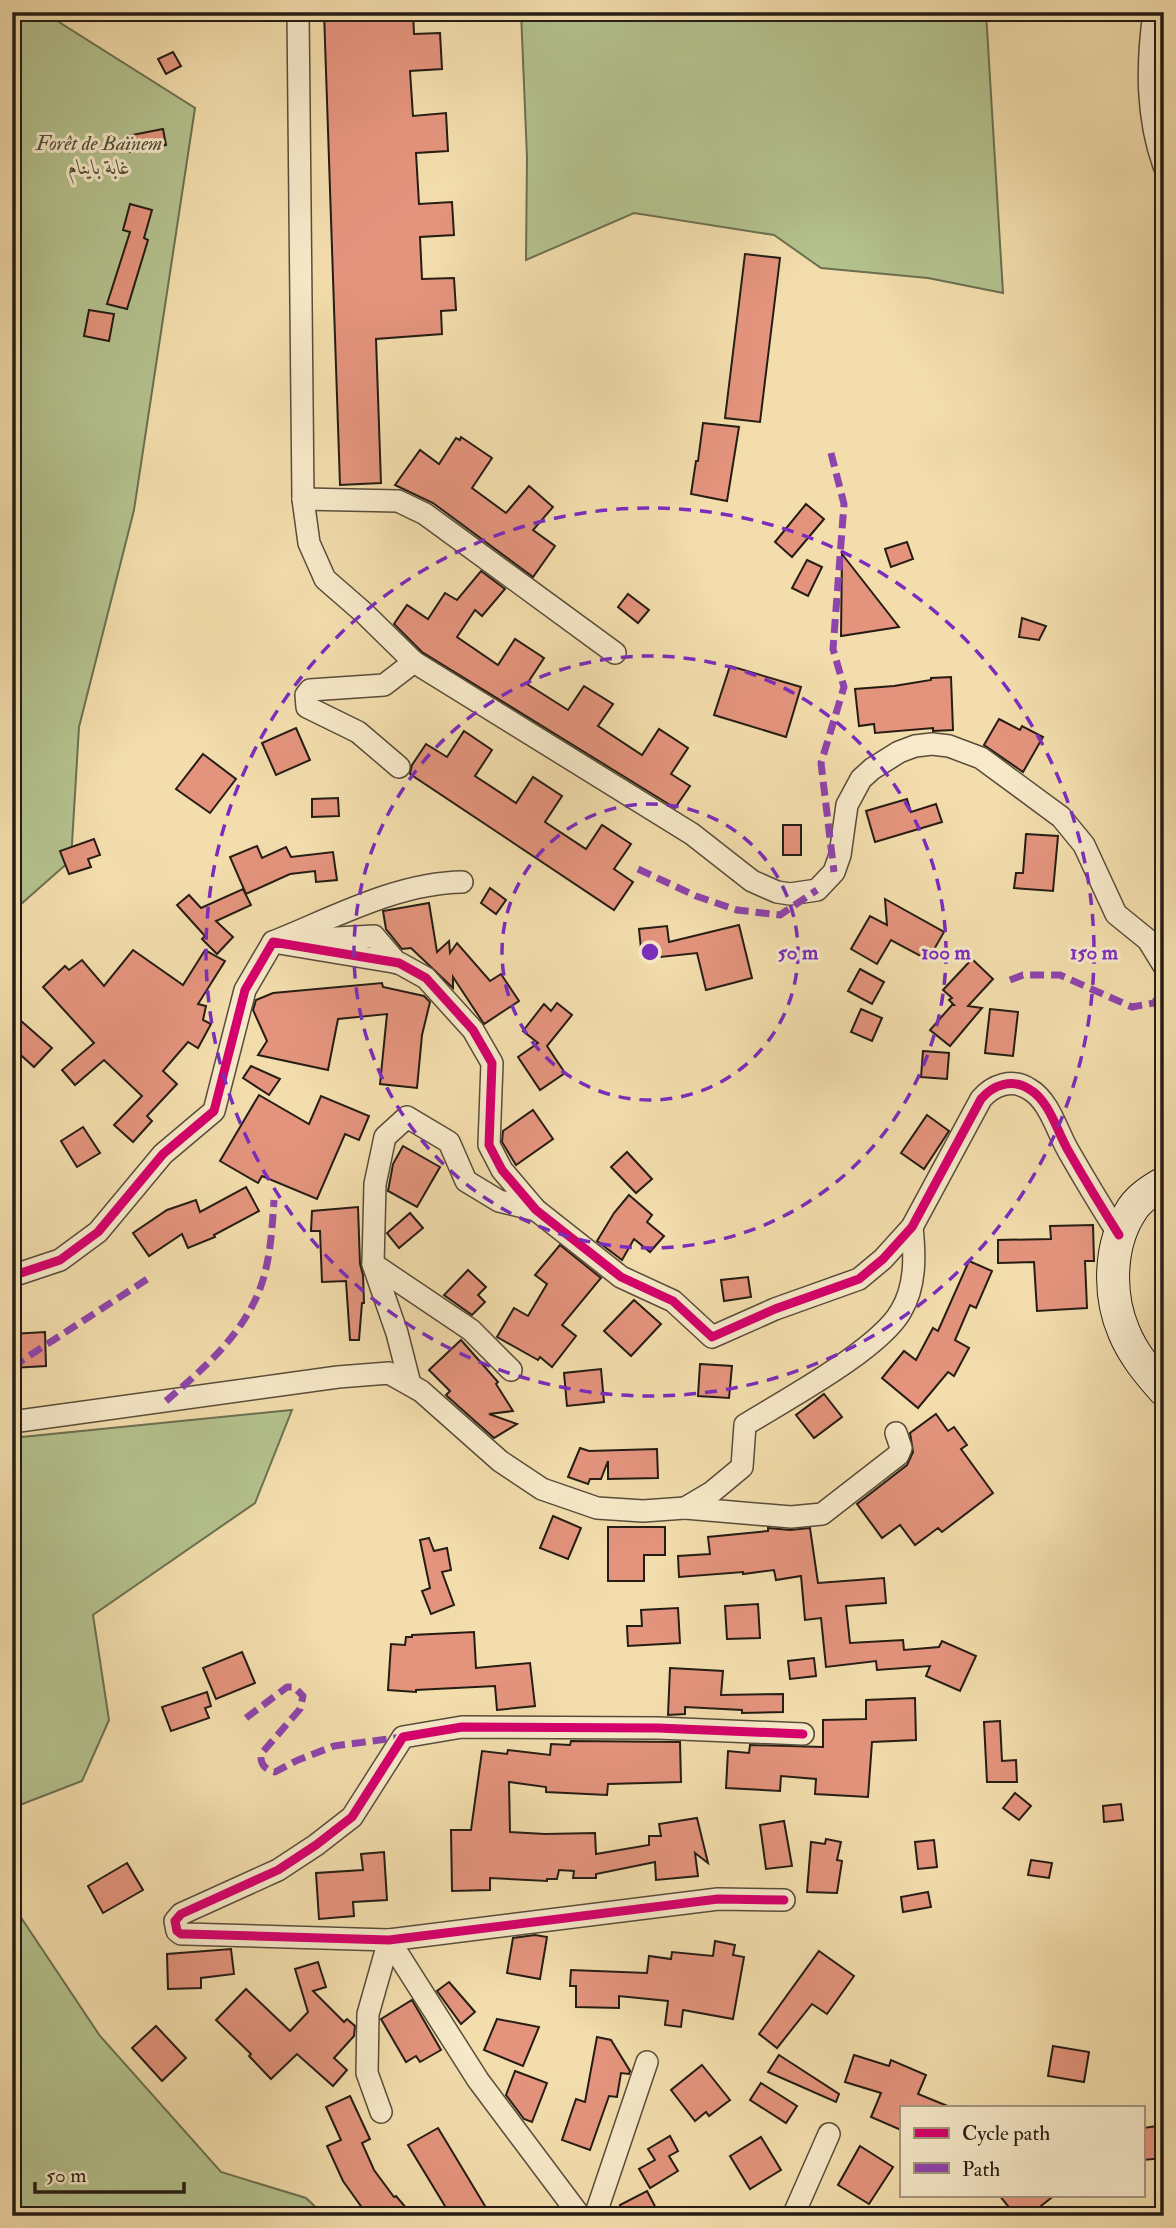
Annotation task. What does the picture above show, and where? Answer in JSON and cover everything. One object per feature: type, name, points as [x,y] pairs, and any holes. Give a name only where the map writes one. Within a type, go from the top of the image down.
[{"type":"street","points":[[298,12],[303,499],[309,543],[325,579],[414,662],[692,834],[752,881],[777,892],[790,894],[817,890],[834,872],[840,855],[847,805],[856,785],[872,769],[898,752],[932,744],[949,746],[981,758],[1061,817],[1084,845],[1116,914],[1148,940],[1164,966]]},
{"type":"street","points":[[1154,12],[1148,60],[1149,101],[1164,166]]},
{"type":"street","points":[[303,499],[398,501],[425,514],[615,653]]},
{"type":"street","points":[[399,767],[358,732],[307,707],[305,700],[310,690],[384,685],[414,662]]},
{"type":"street","points":[[12,1276],[60,1260],[97,1232],[163,1154],[214,1111],[245,990],[273,942],[370,902],[444,882],[462,882]]},
{"type":"street","points":[[273,942],[374,936],[397,963],[426,978],[473,1030],[492,1063],[489,1145],[502,1170],[536,1210],[621,1278],[673,1301],[712,1336],[775,1309],[859,1279],[883,1259],[912,1227],[981,1099],[994,1088],[1010,1084],[1028,1088],[1042,1101],[1068,1151],[1119,1235]]},
{"type":"street","points":[[410,1384],[397,1333],[373,1264],[375,1184],[385,1137],[407,1118],[449,1142],[466,1181],[499,1201],[536,1210]]},
{"type":"street","points":[[1164,1182],[1132,1208],[1119,1235],[1113,1267],[1115,1299],[1123,1330],[1137,1358],[1164,1390]]},
{"type":"street","points":[[685,1508],[712,1492],[742,1467],[745,1425],[825,1376],[882,1335],[901,1311],[911,1284],[915,1256],[912,1227]]},
{"type":"street","points":[[373,1264],[471,1330],[511,1370]]},
{"type":"street","points":[[12,1422],[338,1377],[389,1373],[410,1384],[500,1461],[542,1489],[597,1508],[643,1511],[685,1508],[791,1517],[822,1514],[898,1455],[901,1448],[896,1433]]},
{"type":"street","points":[[783,1900],[718,1899],[388,1940],[186,1934],[177,1931],[175,1921],[181,1914],[278,1870],[352,1817],[403,1737],[462,1727],[658,1728],[803,1734]]},
{"type":"street","points":[[381,2112],[367,2073],[368,2014],[388,1940]]},
{"type":"street","points":[[388,1940],[478,2080],[580,2216]]},
{"type":"street","points":[[595,2216],[647,2062]]},
{"type":"street","points":[[793,2216],[829,2134]]},
{"type":"green space","name":"Forêt de Baïnem غابة باينام","points":[[12,12],[43,12],[195,108],[134,510],[79,727],[71,860],[12,912]]},
{"type":"green space","points":[[521,12],[986,12],[1003,293],[928,278],[821,268],[774,235],[634,213],[526,260],[527,157]]},
{"type":"green space","points":[[292,1410],[255,1503],[93,1615],[109,1720],[82,1781],[12,1808],[12,1438]]},
{"type":"green space","points":[[12,1904],[100,2036],[221,2172],[306,2198],[325,2216],[12,2216]]},
{"type":"building","points":[[324,12],[413,12],[414,34],[440,33],[442,69],[410,71],[413,116],[446,113],[448,151],[416,153],[419,204],[452,202],[454,235],[420,237],[422,279],[454,278],[456,310],[441,311],[442,334],[376,339],[381,483],[340,485]]},
{"type":"building","points":[[173,52],[181,66],[166,74],[158,59]]},
{"type":"building","points":[[163,129],[166,145],[130,152],[127,136]]},
{"type":"building","points":[[130,204],[152,210],[144,238],[148,240],[127,309],[107,304],[130,232],[123,230]]},
{"type":"building","points":[[745,254],[780,258],[760,422],[725,418]]},
{"type":"building","points":[[89,310],[114,314],[109,341],[84,336]]},
{"type":"building","points":[[703,423],[739,427],[727,501],[691,494]]},
{"type":"building","points":[[461,437],[492,458],[472,488],[506,513],[529,486],[553,507],[533,530],[555,546],[533,577],[433,503],[395,485],[420,450],[439,464],[456,438],[460,440]]},
{"type":"building","points":[[806,504],[824,519],[792,557],[775,542]]},
{"type":"building","points":[[907,542],[913,559],[891,567],[885,549]]},
{"type":"building","points":[[842,554],[899,627],[841,636]]},
{"type":"building","points":[[807,560],[822,567],[808,596],[792,588]]},
{"type":"building","points":[[481,571],[505,589],[482,616],[475,610],[457,637],[498,665],[515,639],[544,658],[527,684],[568,710],[584,686],[613,704],[598,726],[642,755],[659,729],[688,748],[671,774],[690,786],[675,808],[422,652],[394,624],[407,605],[428,619],[445,593],[457,600]]},
{"type":"building","points":[[628,594],[649,610],[638,623],[618,607]]},
{"type":"building","points":[[1022,618],[1046,626],[1039,640],[1019,637]]},
{"type":"building","points":[[730,666],[801,687],[786,737],[714,715]]},
{"type":"building","points":[[951,677],[953,730],[933,731],[933,728],[875,733],[874,724],[859,726],[855,689]]},
{"type":"building","points":[[999,719],[1020,730],[1022,726],[1043,737],[1023,772],[984,745]]},
{"type":"building","points":[[296,728],[310,760],[276,775],[262,743]]},
{"type":"building","points":[[464,731],[492,750],[475,776],[516,803],[533,777],[562,796],[545,822],[586,849],[602,825],[631,844],[614,869],[633,882],[614,910],[410,774],[412,765],[426,744],[447,757]]},
{"type":"building","points":[[203,754],[236,779],[210,813],[176,789]]},
{"type":"building","points":[[338,798],[339,816],[312,817],[312,799]]},
{"type":"building","points":[[907,799],[911,812],[936,804],[942,822],[875,842],[866,811]]},
{"type":"building","points":[[783,825],[801,825],[801,855],[783,855]]},
{"type":"building","points":[[1026,834],[1058,836],[1053,891],[1014,888],[1016,873],[1023,873]]},
{"type":"building","points":[[94,839],[100,855],[88,859],[91,867],[69,874],[60,851]]},
{"type":"building","points":[[257,846],[262,858],[286,847],[291,857],[333,852],[337,880],[316,882],[315,871],[290,874],[246,894],[230,857]]},
{"type":"building","points":[[490,888],[506,900],[496,914],[481,903]]},
{"type":"building","points":[[243,889],[251,905],[216,921],[233,937],[217,954],[202,939],[205,936],[177,905],[189,895],[201,908]]},
{"type":"building","points":[[885,899],[944,932],[928,960],[891,940],[877,964],[851,949],[870,916],[887,925]]},
{"type":"building","points":[[429,903],[437,952],[449,941],[450,953],[457,943],[490,981],[501,974],[519,1001],[484,1024],[453,977],[453,988],[411,948],[402,949],[386,929],[383,911]]},
{"type":"building","points":[[739,925],[752,978],[706,990],[697,953],[642,959],[639,929],[667,926],[669,942]]},
{"type":"building","points":[[133,950],[183,985],[205,950],[225,961],[198,1004],[206,1006],[203,1020],[211,1024],[198,1048],[188,1042],[163,1071],[177,1084],[147,1116],[152,1121],[133,1142],[114,1125],[142,1096],[104,1060],[75,1085],[62,1070],[94,1043],[43,987],[65,966],[69,970],[82,960],[104,986]]},
{"type":"building","points":[[972,959],[993,979],[968,1006],[982,1008],[950,1046],[930,1030],[954,1005],[949,1000],[952,998],[943,990]]},
{"type":"building","points":[[860,969],[884,982],[872,1004],[848,991]]},
{"type":"building","points":[[382,983],[383,987],[424,996],[430,1002],[422,1035],[417,1088],[380,1084],[387,1014],[338,1019],[328,1070],[258,1055],[267,1041],[253,1010],[256,1000],[273,993]]},
{"type":"building","points":[[557,1003],[572,1015],[547,1046],[565,1073],[540,1090],[518,1057],[538,1043],[523,1031],[544,1004],[551,1011]]},
{"type":"building","points":[[861,1009],[882,1018],[872,1041],[851,1032]]},
{"type":"building","points":[[990,1009],[1018,1012],[1013,1056],[985,1053]]},
{"type":"building","points":[[12,1013],[52,1048],[34,1067],[12,1047]]},
{"type":"building","points":[[923,1051],[949,1053],[947,1079],[921,1077]]},
{"type":"building","points":[[251,1066],[280,1079],[269,1095],[243,1078]]},
{"type":"building","points":[[259,1095],[309,1124],[321,1096],[369,1116],[359,1140],[345,1134],[317,1199],[262,1176],[258,1183],[220,1161]]},
{"type":"building","points":[[533,1110],[553,1139],[516,1165],[502,1142],[503,1131]]},
{"type":"building","points":[[927,1115],[949,1131],[924,1169],[901,1153]]},
{"type":"building","points":[[83,1127],[100,1153],[77,1167],[61,1141]]},
{"type":"building","points":[[403,1146],[440,1167],[417,1207],[388,1191],[393,1164]]},
{"type":"building","points":[[627,1152],[652,1179],[636,1193],[611,1167]]},
{"type":"building","points":[[246,1187],[259,1211],[214,1235],[215,1237],[188,1248],[182,1234],[149,1256],[133,1233],[167,1210],[196,1200],[200,1212]]},
{"type":"building","points":[[629,1195],[652,1215],[647,1222],[664,1236],[650,1252],[634,1239],[622,1260],[597,1241]]},
{"type":"building","points":[[358,1207],[364,1303],[359,1340],[350,1340],[346,1281],[322,1282],[320,1231],[311,1231],[312,1211]]},
{"type":"building","points":[[410,1213],[423,1228],[399,1248],[387,1233]]},
{"type":"building","points":[[1093,1225],[1094,1261],[1085,1261],[1087,1308],[1037,1311],[1034,1262],[998,1263],[998,1240],[1051,1239],[1050,1226]]},
{"type":"building","points":[[560,1245],[601,1278],[562,1325],[576,1336],[552,1367],[540,1357],[538,1360],[497,1337],[514,1308],[528,1316],[547,1284],[535,1275]]},
{"type":"building","points":[[969,1261],[992,1271],[976,1308],[970,1305],[955,1340],[969,1348],[954,1376],[948,1372],[918,1408],[882,1378],[904,1351],[916,1360],[933,1328],[938,1331]]},
{"type":"building","points":[[468,1270],[486,1287],[478,1295],[485,1302],[472,1315],[444,1295]]},
{"type":"building","points":[[748,1277],[751,1297],[724,1301],[721,1280]]},
{"type":"building","points":[[634,1300],[661,1324],[631,1356],[604,1331]]},
{"type":"building","points":[[45,1332],[46,1366],[12,1368],[12,1334]]},
{"type":"building","points":[[461,1340],[498,1382],[496,1384],[513,1411],[489,1414],[517,1424],[494,1438],[446,1395],[450,1391],[429,1370]]},
{"type":"building","points":[[700,1364],[732,1366],[729,1398],[698,1396]]},
{"type":"building","points":[[601,1369],[604,1402],[567,1406],[564,1373]]},
{"type":"building","points":[[824,1394],[842,1417],[814,1438],[796,1415]]},
{"type":"building","points":[[936,1414],[948,1431],[954,1427],[967,1445],[961,1449],[993,1493],[942,1532],[938,1528],[915,1545],[900,1525],[882,1538],[857,1504],[907,1465],[913,1452],[910,1433]]},
{"type":"building","points":[[580,1448],[589,1451],[657,1449],[658,1478],[608,1479],[608,1461],[601,1479],[590,1479],[588,1484],[568,1477]]},
{"type":"building","points":[[553,1516],[581,1528],[568,1559],[540,1548]]},
{"type":"building","points":[[608,1527],[665,1527],[665,1555],[644,1555],[644,1581],[608,1581]]},
{"type":"building","points":[[768,1528],[810,1528],[818,1583],[884,1578],[886,1603],[846,1606],[850,1643],[903,1640],[904,1650],[939,1647],[942,1641],[976,1656],[960,1691],[926,1676],[930,1666],[877,1670],[876,1661],[826,1667],[821,1618],[805,1620],[801,1576],[776,1580],[774,1570],[679,1577],[678,1556],[710,1554],[708,1537],[768,1531]]},
{"type":"building","points":[[429,1538],[434,1551],[447,1548],[451,1570],[442,1572],[454,1605],[431,1614],[422,1591],[430,1588],[420,1540]]},
{"type":"building","points":[[758,1604],[760,1638],[727,1639],[725,1606]]},
{"type":"building","points":[[678,1608],[680,1643],[628,1646],[627,1626],[642,1626],[641,1610]]},
{"type":"building","points":[[474,1632],[476,1668],[530,1663],[535,1706],[497,1710],[495,1686],[416,1692],[388,1690],[391,1644],[405,1645],[406,1637],[412,1635]]},
{"type":"building","points":[[242,1652],[255,1683],[216,1699],[203,1668]]},
{"type":"building","points":[[814,1658],[816,1676],[790,1679],[788,1661]]},
{"type":"building","points":[[670,1668],[723,1671],[721,1695],[783,1694],[783,1712],[742,1713],[742,1710],[685,1707],[685,1714],[668,1715]]},
{"type":"building","points":[[207,1692],[211,1706],[205,1708],[209,1718],[171,1731],[162,1707]]},
{"type":"building","points":[[915,1698],[916,1740],[872,1742],[868,1797],[815,1794],[816,1779],[781,1776],[780,1791],[726,1788],[728,1751],[749,1753],[750,1745],[823,1747],[823,1720],[866,1719],[866,1700]]},
{"type":"building","points":[[1000,1721],[1002,1761],[1016,1760],[1017,1782],[987,1782],[984,1722]]},
{"type":"building","points":[[571,1741],[680,1742],[681,1782],[608,1784],[607,1795],[546,1792],[546,1787],[509,1782],[510,1832],[595,1833],[596,1854],[649,1845],[649,1836],[661,1836],[659,1824],[697,1818],[708,1863],[695,1853],[698,1876],[656,1880],[655,1862],[596,1874],[596,1878],[573,1878],[574,1871],[559,1870],[557,1879],[547,1881],[490,1878],[490,1890],[452,1891],[451,1830],[471,1830],[482,1751],[507,1754],[508,1750],[550,1755],[551,1744],[570,1745]]},
{"type":"building","points":[[1015,1793],[1031,1806],[1019,1820],[1003,1808]]},
{"type":"building","points":[[1121,1804],[1123,1820],[1104,1822],[1103,1806]]},
{"type":"building","points":[[784,1821],[792,1866],[766,1869],[760,1825]]},
{"type":"building","points":[[826,1839],[841,1842],[837,1860],[842,1861],[837,1893],[807,1892],[811,1842],[825,1844]]},
{"type":"building","points":[[934,1840],[937,1867],[918,1869],[915,1842]]},
{"type":"building","points":[[384,1852],[387,1900],[353,1902],[354,1916],[319,1919],[316,1873],[363,1870],[361,1854]]},
{"type":"building","points":[[1031,1860],[1052,1863],[1049,1878],[1028,1875]]},
{"type":"building","points":[[127,1863],[143,1890],[103,1913],[88,1886]]},
{"type":"building","points":[[928,1892],[931,1907],[903,1912],[901,1897]]},
{"type":"building","points":[[535,1935],[547,1937],[540,1979],[507,1973],[513,1938]]},
{"type":"building","points":[[715,1941],[735,1945],[733,1955],[744,1957],[733,2019],[683,2010],[681,2027],[665,2025],[668,2001],[619,1996],[619,2008],[576,2007],[576,1986],[570,1986],[571,1970],[647,1973],[649,1956],[671,1959],[672,1952],[713,1956]]},
{"type":"building","points":[[231,1949],[234,1974],[201,1978],[201,1988],[168,1989],[167,1954]]},
{"type":"building","points":[[819,1951],[854,1976],[827,2014],[812,2004],[777,2048],[759,2034]]},
{"type":"building","points":[[318,1962],[326,1987],[313,1991],[344,2022],[347,2019],[355,2026],[354,2036],[334,2058],[347,2070],[333,2086],[297,2054],[271,2079],[249,2056],[251,2054],[216,2020],[246,1989],[290,2031],[308,2012],[295,1969]]},
{"type":"building","points":[[449,1982],[475,2012],[461,2024],[437,1991]]},
{"type":"building","points":[[412,2000],[441,2050],[420,2062],[416,2056],[406,2062],[381,2019]]},
{"type":"building","points":[[497,2019],[539,2027],[523,2066],[484,2050]]},
{"type":"building","points":[[156,2026],[186,2058],[162,2081],[132,2048]]},
{"type":"building","points":[[597,2037],[611,2040],[630,2071],[629,2074],[621,2073],[617,2097],[609,2096],[590,2150],[562,2140],[576,2099],[585,2102]]},
{"type":"building","points":[[1053,2046],[1089,2052],[1084,2082],[1048,2076]]},
{"type":"building","points":[[779,2055],[839,2094],[836,2102],[768,2072]]},
{"type":"building","points":[[854,2055],[889,2066],[891,2060],[926,2075],[918,2094],[948,2106],[900,2106],[900,2130],[871,2117],[881,2093],[845,2082]]},
{"type":"building","points":[[702,2065],[730,2100],[709,2116],[706,2112],[695,2121],[671,2090]]},
{"type":"building","points":[[515,2071],[547,2083],[532,2122],[524,2119],[506,2095]]},
{"type":"building","points":[[761,2083],[797,2106],[786,2123],[750,2100]]},
{"type":"building","points":[[350,2096],[370,2139],[362,2143],[374,2170],[394,2197],[396,2196],[413,2216],[368,2216],[343,2181],[327,2146],[341,2140],[326,2107]]},
{"type":"building","points":[[1164,2125],[1164,2158],[1144,2160],[1144,2128]]},
{"type":"building","points":[[438,2128],[491,2216],[451,2216],[408,2145]]},
{"type":"building","points":[[670,2136],[678,2151],[669,2156],[678,2171],[650,2188],[639,2169],[655,2160],[648,2149]]},
{"type":"building","points":[[761,2137],[781,2170],[750,2189],[730,2156]]},
{"type":"building","points":[[860,2146],[893,2167],[869,2204],[838,2185]]},
{"type":"building","points":[[647,2191],[660,2216],[625,2216],[620,2205]]},
{"type":"building","points":[[1000,2196],[1054,2196],[1028,2216],[1016,2216]]},
{"type":"marked path","points":[[831,453],[844,504],[833,649],[844,687],[821,763],[834,872]]},
{"type":"marked path","points":[[638,869],[696,896],[737,910],[780,915],[817,890]]},
{"type":"marked path","points":[[1010,980],[1023,975],[1060,975],[1132,1007],[1154,1003],[1164,989]]},
{"type":"marked path","points":[[166,1401],[218,1353],[249,1312],[268,1261],[274,1200]]},
{"type":"marked path","points":[[12,1367],[152,1276]]},
{"type":"marked path","points":[[246,1718],[287,1687],[294,1687],[303,1696],[300,1709],[261,1754],[264,1766],[275,1772],[334,1746],[403,1737]]},
{"type":"cycle path","points":[[12,1276],[60,1260],[98,1232],[163,1154],[214,1111],[245,990],[273,942],[399,963],[426,978],[473,1030],[492,1063],[489,1145],[502,1170],[536,1210],[621,1277],[673,1301],[712,1337],[775,1309],[859,1279],[883,1259],[912,1227],[981,1099],[991,1090],[1003,1085],[1023,1086],[1042,1101],[1119,1235]]},
{"type":"cycle path","points":[[784,1900],[718,1899],[389,1940],[181,1934],[177,1931],[175,1921],[181,1914],[278,1870],[352,1817],[403,1737],[462,1727],[658,1728],[803,1734]]}]
